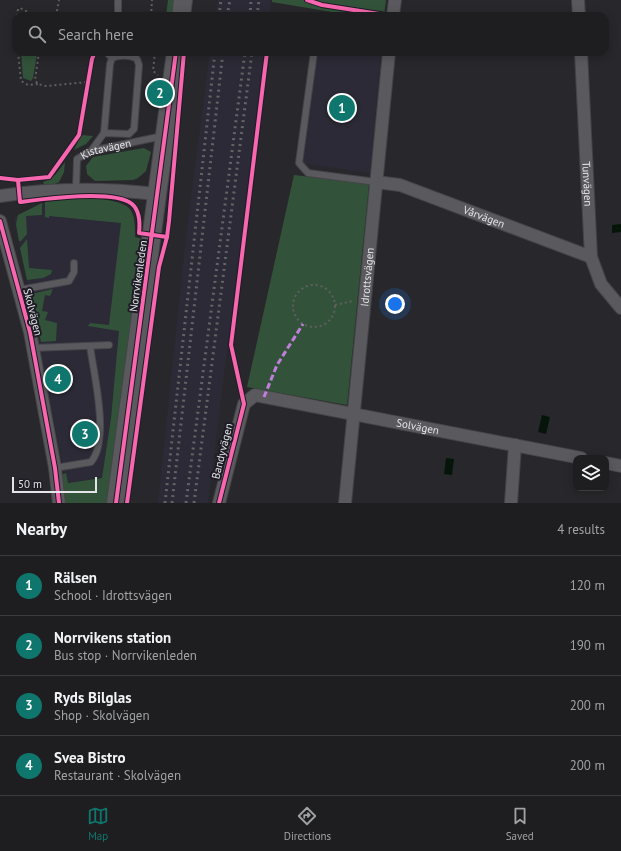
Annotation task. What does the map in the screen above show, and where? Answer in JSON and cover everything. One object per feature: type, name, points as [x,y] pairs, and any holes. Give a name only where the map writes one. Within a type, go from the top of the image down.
[{"type":"main road","points":[[182,12],[184,0]]},
{"type":"main road","name":"Norrvikenleden","points":[[116,503],[175,56]]},
{"type":"street","points":[[394,12],[395,0]]},
{"type":"street","points":[[578,0],[579,12]]},
{"type":"street","name":"Idrottsvägen","points":[[345,503],[389,56]]},
{"type":"street","name":"Tunvägen","points":[[581,56],[591,257],[602,284],[621,308]]},
{"type":"street","name":"Vårvägen","points":[[376,182],[400,185],[591,257]]},
{"type":"street","points":[[0,196],[76,189],[124,190],[157,194]]},
{"type":"street","name":"Skolvägen","points":[[0,222],[33,348],[55,468],[59,503]]},
{"type":"street","name":"Solvägen","points":[[255,395],[573,456]]},
{"type":"street","name":"Bandyvägen","points":[[219,503],[244,404],[255,395]]},
{"type":"street","points":[[511,503],[515,445]]},
{"type":"street","points":[[609,464],[621,466]]},
{"type":"lane","points":[[118,0],[118,12]]},
{"type":"lane","points":[[91,151],[104,133],[110,64],[115,56]]},
{"type":"lane","points":[[104,133],[129,134],[134,129],[139,65],[137,59],[134,57],[125,56]]},
{"type":"lane","points":[[313,56],[299,163],[308,173],[376,182]]},
{"type":"lane","name":"Kistavägen","points":[[76,189],[77,159],[91,151],[165,136]]},
{"type":"lane","points":[[18,290],[69,281],[74,272],[74,263]]},
{"type":"lane","points":[[33,348],[109,345]]},
{"type":"lane","points":[[55,468],[91,462],[97,456],[101,428],[90,346]]},
{"type":"path","points":[[57,12],[59,0]]},
{"type":"path","points":[[151,12],[152,0]]},
{"type":"path","points":[[18,12],[20,8],[28,12]]},
{"type":"path","points":[[18,56],[21,81],[28,85],[38,84],[46,86],[88,82]]},
{"type":"path","points":[[38,56],[35,80],[38,84]]},
{"type":"path","points":[[155,56],[153,71],[159,76]]},
{"type":"path","points":[[86,90],[89,74]]},
{"type":"path","points":[[315,284],[324,286],[328,290],[332,295],[335,305],[334,314],[330,320],[319,327],[312,327],[300,323],[296,318],[293,307],[295,295],[299,290],[308,285],[315,284]]},
{"type":"path","points":[[335,305],[359,300]]},
{"type":"shaded area","points":[[218,0],[271,0],[270,12],[216,12]]},
{"type":"shaded area","points":[[209,56],[264,56],[208,503],[158,503],[186,237]]},
{"type":"shaded area","points":[[316,56],[381,56],[370,173],[300,163]]},
{"type":"shaded area","points":[[45,201],[133,215],[104,477],[66,483],[14,218]]},
{"type":"shaded area","points":[[621,224],[621,232],[612,233],[612,225]]},
{"type":"shaded area","points":[[542,415],[550,417],[546,434],[538,432]]},
{"type":"shaded area","points":[[446,458],[454,459],[452,475],[444,474]]},
{"type":"green space","points":[[168,0],[177,0],[174,12],[166,12]]},
{"type":"green space","points":[[272,0],[386,0],[384,12],[332,12],[272,2]]},
{"type":"green space","points":[[21,56],[37,56],[33,78],[31,81],[23,78]]},
{"type":"green space","points":[[81,135],[93,136],[86,144],[74,150]]},
{"type":"green space","points":[[144,148],[151,152],[146,171],[138,178],[133,180],[95,181],[87,174],[86,166],[93,157]]},
{"type":"green space","points":[[65,162],[64,172],[59,182],[52,185],[44,184],[43,182],[47,181],[53,176]]},
{"type":"green space","points":[[294,175],[369,184],[347,405],[247,387]]},
{"type":"green space","points":[[97,198],[116,202],[128,207],[134,217],[135,237],[142,239],[107,503],[64,503],[61,475],[66,473],[68,483],[102,478],[111,418],[119,331],[88,326],[90,323],[109,325],[121,223],[49,216],[49,218],[45,217],[45,202],[65,199]]},
{"type":"green space","points":[[42,203],[42,215],[26,216],[27,234],[21,241],[19,241],[16,224],[18,215]]},
{"type":"green space","points":[[27,239],[29,268],[52,270],[51,274],[43,278],[27,280],[20,248]]},
{"type":"green space","points":[[53,289],[50,296],[45,295],[42,311],[48,312],[45,320],[57,323],[56,341],[41,342],[31,294]]},
{"type":"railway","points":[[220,12],[221,0]]},
{"type":"railway","points":[[228,12],[230,0]]},
{"type":"railway","points":[[250,12],[251,0]]},
{"type":"railway","points":[[258,12],[259,0]]},
{"type":"railway","points":[[165,503],[215,56]]},
{"type":"railway","points":[[172,503],[223,56]]},
{"type":"railway","points":[[186,503],[244,56]]},
{"type":"railway","points":[[194,503],[251,56]]},
{"type":"marked path","points":[[264,397],[277,365],[303,324]]},
{"type":"cycle path","points":[[307,0],[322,5],[367,12]]},
{"type":"cycle path","points":[[0,178],[18,180],[49,177],[79,135],[93,56]]},
{"type":"cycle path","points":[[116,503],[175,56]]},
{"type":"cycle path","points":[[127,503],[159,267],[167,237],[184,56]]},
{"type":"cycle path","points":[[219,503],[244,404],[231,345],[267,56]]},
{"type":"cycle path","points":[[18,180],[20,202],[78,196],[123,199],[132,204],[137,210],[139,233],[167,237]]},
{"type":"cycle path","points":[[0,221],[30,332],[55,468],[59,503]]},
{"type":"place","name":"Norrvikens station","points":[[160,93]]},
{"type":"place","name":"Rälsen","points":[[342,108]]},
{"type":"place","name":"Svea Bistro","points":[[58,379]]},
{"type":"place","name":"Ryds Bilglas","points":[[85,434]]}]
